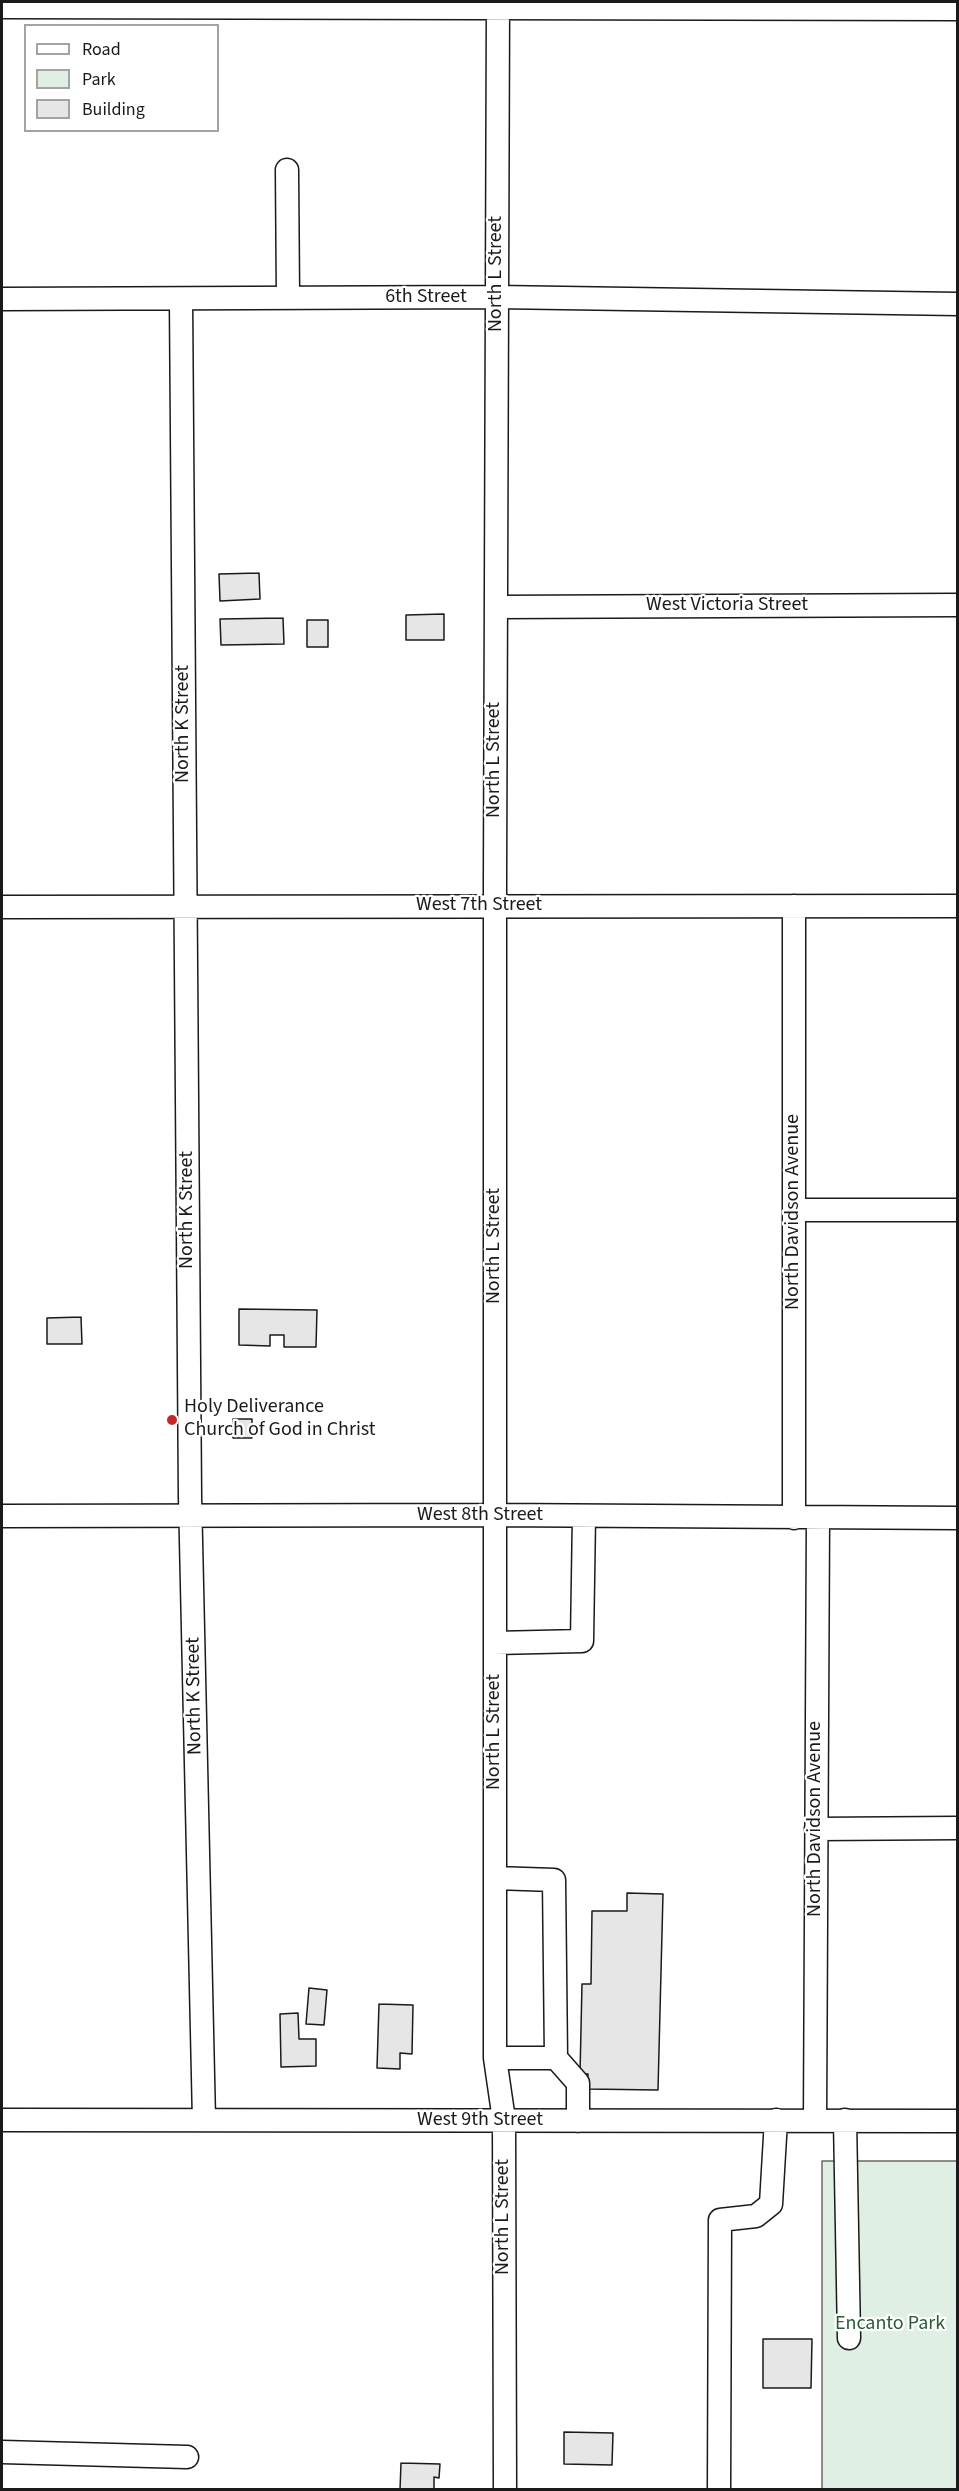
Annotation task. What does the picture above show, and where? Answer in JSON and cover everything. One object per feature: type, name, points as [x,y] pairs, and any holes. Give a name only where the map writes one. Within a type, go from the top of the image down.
[{"type":"street","points":[[2,7],[499,4],[957,9]]},
{"type":"street","name":"North L Street","points":[[499,4],[495,906],[495,2058],[504,2120],[506,2490]]},
{"type":"street","points":[[287,170],[288,298]]},
{"type":"street","name":"6th Street","points":[[2,299],[497,297],[957,304]]},
{"type":"street","name":"North K Street","points":[[181,299],[190,1516],[204,2120]]},
{"type":"street","name":"West Victoria Street","points":[[496,607],[957,605]]},
{"type":"street","name":"North Davidson Avenue","points":[[794,906],[794,1518]]},
{"type":"street","name":"West 7th Street","points":[[2,907],[957,906]]},
{"type":"street","points":[[794,1210],[957,1210]]},
{"type":"street","name":"West 8th Street","points":[[2,1516],[495,1515],[957,1518]]},
{"type":"street","points":[[495,1643],[582,1641],[584,1516]]},
{"type":"street","name":"North Davidson Avenue","points":[[815,2120],[818,1518]]},
{"type":"street","points":[[816,1829],[957,1828]]},
{"type":"street","points":[[495,1878],[554,1880],[556,2058],[578,2083],[578,2121]]},
{"type":"street","points":[[495,2058],[556,2058]]},
{"type":"street","name":"West 9th Street","points":[[2,2120],[957,2121]]},
{"type":"street","points":[[719,2490],[720,2220],[756,2216],[771,2204],[776,2120]]},
{"type":"street","points":[[845,2120],[849,2338]]},
{"type":"street","points":[[2,2452],[187,2457]]},
{"type":"green space","name":"Encanto Park","points":[[822,2161],[957,2161],[957,2489],[822,2489]]},
{"type":"building","points":[[259,573],[260,599],[220,601],[219,574]]},
{"type":"building","points":[[444,614],[444,640],[406,640],[406,615]]},
{"type":"building","points":[[283,618],[284,644],[221,645],[220,619]]},
{"type":"building","points":[[307,620],[328,620],[328,647],[307,647]]},
{"type":"building","points":[[239,1309],[317,1310],[316,1347],[284,1347],[284,1335],[270,1335],[270,1346],[239,1345]]},
{"type":"building","points":[[81,1317],[82,1344],[47,1344],[47,1318]]},
{"type":"building","points":[[233,1419],[252,1419],[252,1438],[233,1438]]},
{"type":"building","points":[[627,1893],[663,1894],[658,2090],[587,2089],[588,2074],[580,2074],[582,1984],[591,1984],[592,1911],[627,1911]]},
{"type":"building","points":[[309,1988],[327,1990],[324,2025],[306,2024]]},
{"type":"building","points":[[379,2004],[413,2005],[412,2054],[400,2053],[400,2069],[377,2068]]},
{"type":"building","points":[[298,2013],[299,2039],[316,2039],[316,2066],[281,2067],[280,2014]]},
{"type":"building","points":[[763,2339],[812,2339],[811,2388],[763,2388]]},
{"type":"building","points":[[564,2432],[613,2433],[612,2465],[564,2464]]},
{"type":"building","points":[[401,2463],[440,2464],[439,2478],[434,2477],[434,2490],[400,2490]]},
{"type":"place","name":"Holy Deliverance Church of God in Christ","points":[[172,1420]]}]
